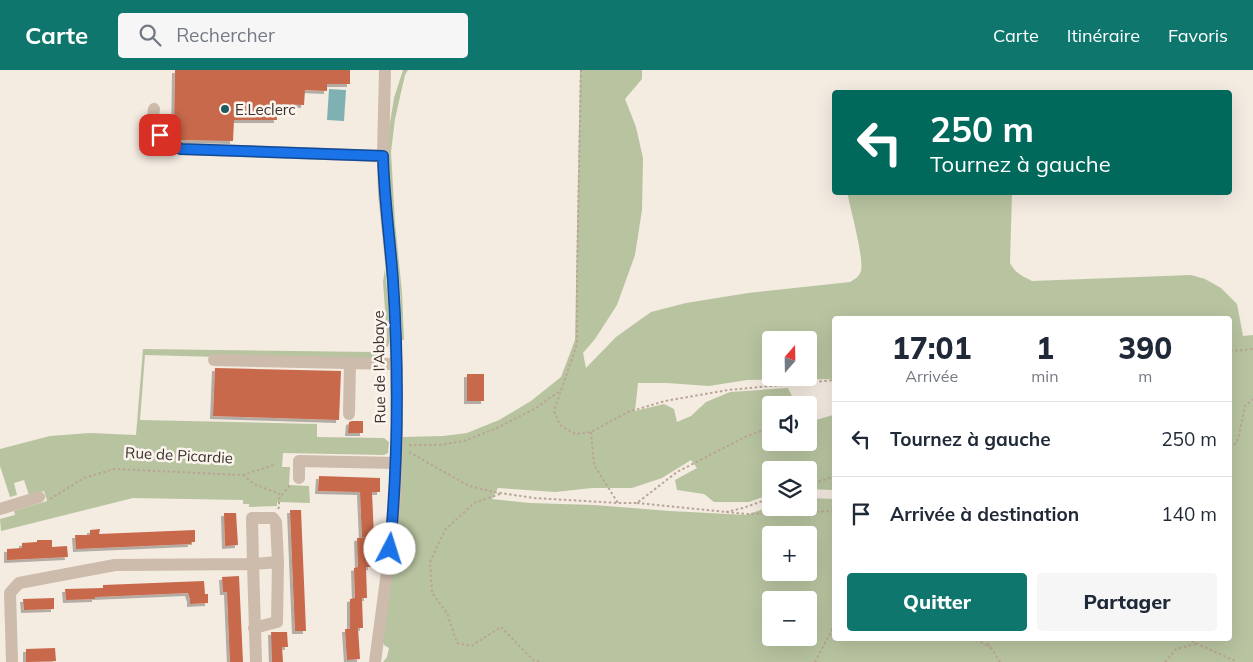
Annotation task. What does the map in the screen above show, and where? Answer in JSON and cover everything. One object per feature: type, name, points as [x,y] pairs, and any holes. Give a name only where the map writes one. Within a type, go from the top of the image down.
[{"type":"street","name":"Rue de l'Abbaye","points":[[375,662],[390,549],[395,500],[396,463],[403,446],[396,364],[393,281],[384,194],[383,156],[386,70]]},
{"type":"street","points":[[154,109],[152,122],[160,135],[170,145],[181,149],[383,156]]},
{"type":"street","points":[[214,360],[396,364]]},
{"type":"street","points":[[349,414],[350,363]]},
{"type":"street","points":[[299,478],[299,461],[396,463]]},
{"type":"street","points":[[0,509],[39,497]]},
{"type":"street","points":[[254,628],[277,622],[278,562],[276,522],[273,518],[252,518],[254,628],[256,662]]},
{"type":"street","points":[[12,662],[10,593],[19,583],[115,565],[253,564],[278,562]]},
{"type":"path","points":[[581,70],[577,340],[554,411],[560,425],[575,434],[591,432],[628,412],[665,401],[728,390],[832,380]]},
{"type":"path","points":[[1232,351],[1253,349]]},
{"type":"path","points":[[403,446],[440,445],[464,441],[495,429],[536,408],[562,389]]},
{"type":"path","points":[[1232,446],[1237,442],[1239,436],[1245,406],[1253,399]]},
{"type":"path","points":[[637,503],[677,472],[745,437],[762,430]]},
{"type":"path","points":[[591,432],[594,465],[618,503]]},
{"type":"path","points":[[403,446],[408,451],[468,486],[503,494],[534,498],[637,503],[746,514],[832,511]]},
{"type":"path","name":"Rue de Picardie","points":[[39,497],[48,500],[84,478],[114,468],[243,475],[274,465]]},
{"type":"path","points":[[243,475],[254,484],[282,496]]},
{"type":"path","points":[[817,482],[832,477]]},
{"type":"path","points":[[273,518],[279,507],[279,499],[294,481],[299,478]]},
{"type":"path","points":[[503,494],[474,503],[445,530],[430,562],[432,593],[447,613],[457,643],[472,646],[500,627],[533,660],[540,662]]},
{"type":"path","points":[[724,512],[762,501]]},
{"type":"path","points":[[815,662],[832,630]]},
{"type":"path","points":[[978,641],[990,647]]},
{"type":"path","points":[[986,641],[1000,662]]},
{"type":"path","points":[[1192,641],[1238,662]]},
{"type":"path","points":[[1165,662],[1176,649],[1197,643]]},
{"type":"green space","points":[[403,70],[408,70],[405,75],[395,119],[391,152],[395,223],[402,292],[404,340],[402,340],[400,288],[390,204],[388,135],[394,98]]},
{"type":"green space","points":[[580,70],[642,70],[642,79],[625,99],[636,127],[643,158],[642,210],[635,255],[617,305],[595,339],[583,353],[586,368],[616,337],[651,312],[686,303],[748,293],[850,282],[855,279],[861,271],[861,265],[859,246],[848,195],[1012,195],[1010,263],[1017,272],[1032,281],[1191,275],[1205,279],[1221,288],[1237,304],[1243,336],[1253,335],[1253,662],[383,662],[387,657],[389,648],[384,645],[382,639],[402,437],[443,436],[467,433],[499,420],[531,401],[561,377],[575,340]]},
{"type":"green space","points":[[385,268],[390,321],[389,341],[386,349],[378,355],[366,361],[145,355],[140,420],[317,424],[317,437],[384,438],[389,442],[388,453],[384,455],[283,453],[282,467],[290,467],[289,485],[309,486],[310,503],[277,502],[277,506],[249,507],[249,504],[243,504],[243,500],[133,498],[1,531],[0,519],[15,515],[14,511],[47,501],[44,491],[29,495],[24,480],[14,483],[17,495],[10,497],[0,466],[0,449],[50,436],[90,433],[136,435],[143,349],[372,352],[379,350],[384,346],[387,337],[383,282]]},
{"type":"water","points":[[329,89],[346,90],[344,121],[327,120]]},
{"type":"building","name":"E.Leclerc","points":[[175,70],[350,70],[350,84],[327,84],[327,91],[305,90],[304,105],[276,104],[277,120],[234,120],[233,141],[181,140],[174,136]]},
{"type":"building","points":[[215,368],[341,371],[339,420],[213,416]]},
{"type":"building","points":[[467,374],[484,374],[484,401],[467,401]]},
{"type":"building","points":[[363,421],[363,433],[348,433],[349,422]]},
{"type":"building","points":[[319,476],[380,478],[380,492],[372,492],[374,537],[362,537],[360,492],[318,491]]},
{"type":"building","points":[[290,510],[301,510],[306,631],[295,631]]},
{"type":"building","points":[[224,513],[236,513],[238,545],[225,546]]},
{"type":"building","points":[[100,529],[99,534],[195,530],[195,542],[191,542],[191,544],[76,549],[75,535],[90,535],[90,530]]},
{"type":"building","points":[[369,537],[371,567],[366,567],[367,598],[362,598],[363,628],[358,628],[360,659],[347,660],[345,629],[350,629],[350,599],[355,598],[354,568],[358,567],[357,538]]},
{"type":"building","points":[[37,540],[52,540],[52,547],[67,546],[68,557],[7,560],[7,549],[22,548],[22,543],[37,542]]},
{"type":"building","points":[[239,576],[243,662],[230,662],[227,592],[223,592],[222,577]]},
{"type":"building","points":[[204,581],[205,594],[208,594],[208,603],[190,604],[188,593],[66,600],[65,589],[103,588],[103,585]]},
{"type":"building","points":[[54,598],[54,609],[24,610],[23,599]]},
{"type":"building","points":[[271,632],[287,632],[288,647],[282,647],[283,662],[272,662]]},
{"type":"building","points":[[55,648],[56,661],[26,662],[26,649]]},
{"type":"place","name":"E.Leclerc","points":[[225,109]]},
{"type":"route","points":[[160,135],[170,145],[181,149],[383,156],[384,194],[393,281],[396,364],[395,500],[390,549]]}]
